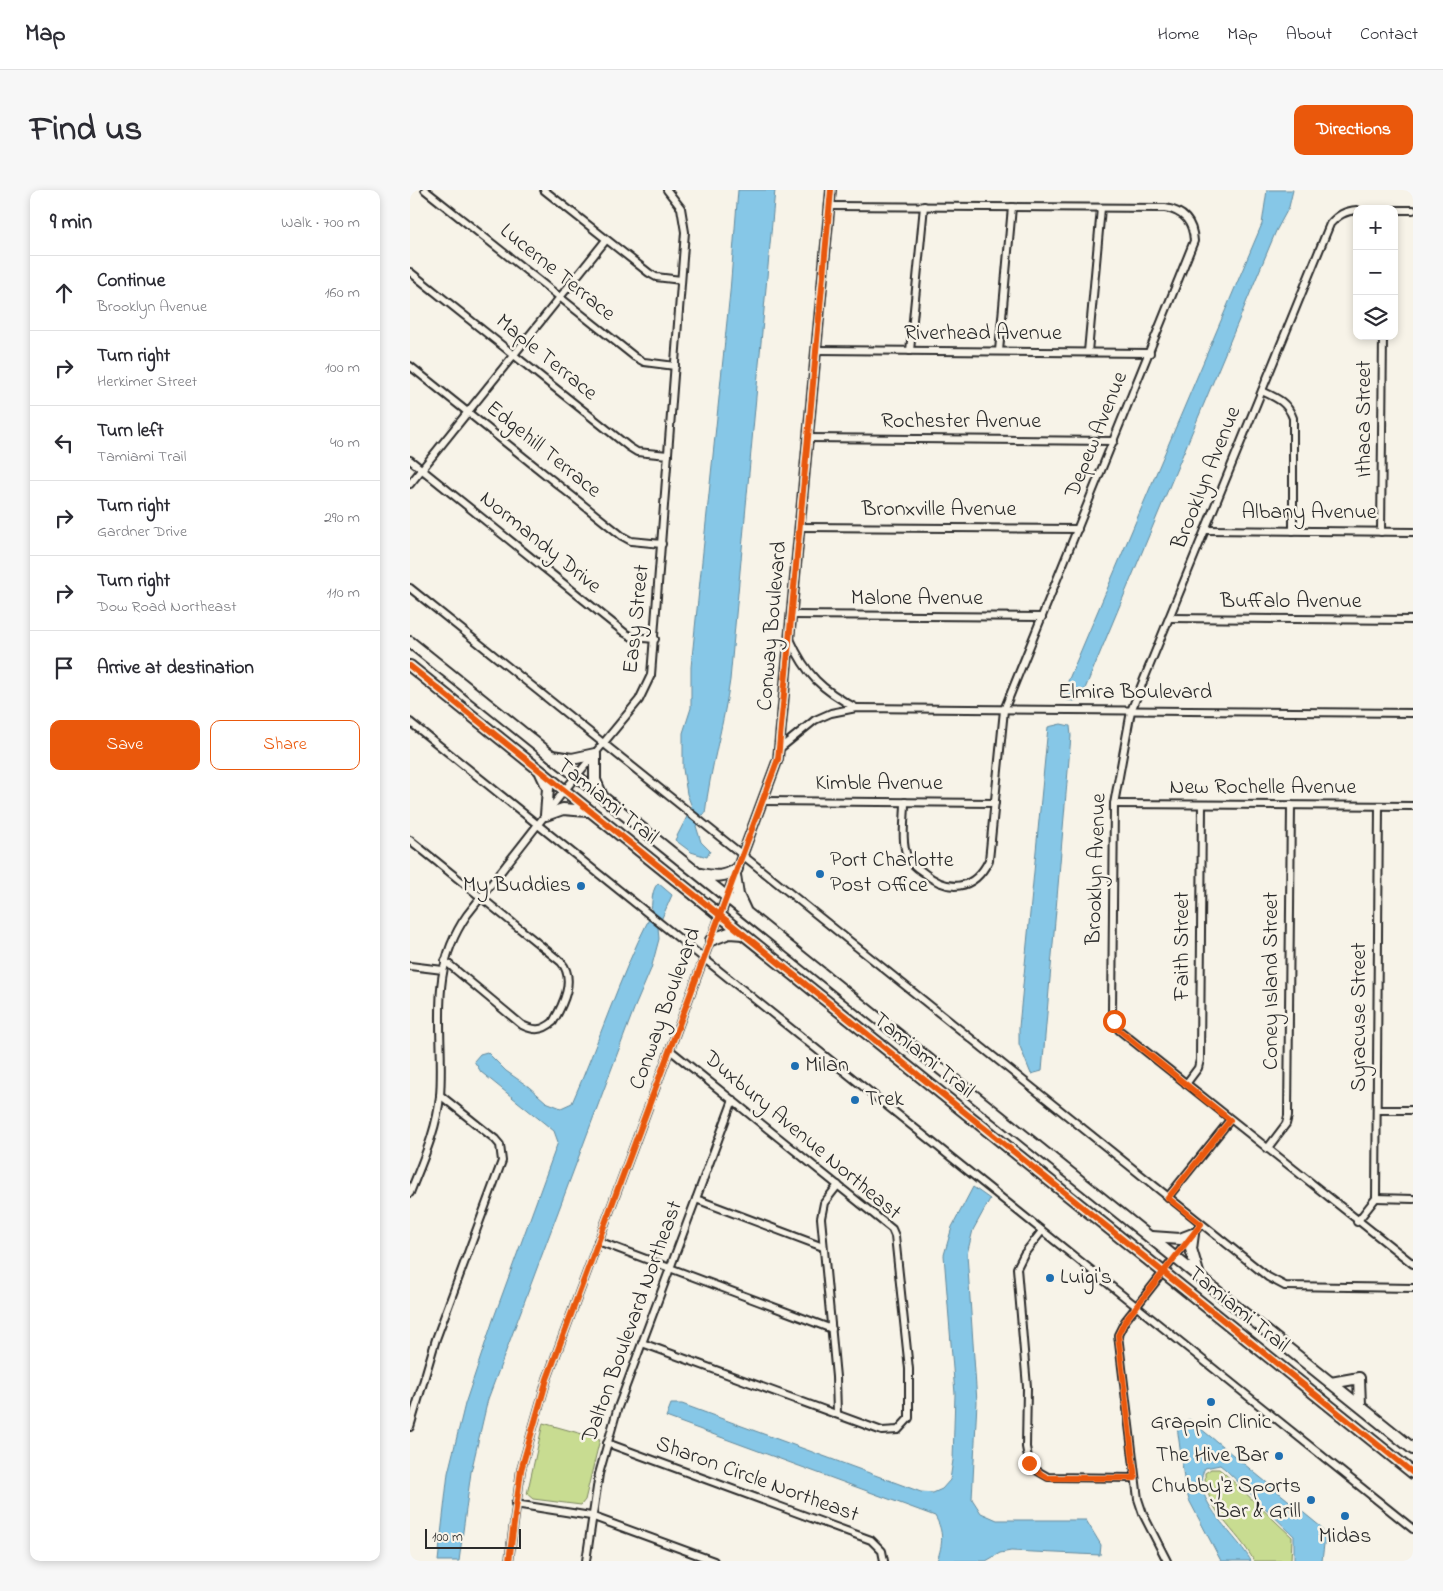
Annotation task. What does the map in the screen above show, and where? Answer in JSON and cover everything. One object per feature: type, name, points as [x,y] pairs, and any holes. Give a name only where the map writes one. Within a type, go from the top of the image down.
[{"type":"main road","name":"Tamiami Trail","points":[[410,642],[1413,1449]]},
{"type":"main road","name":"Tamiami Trail","points":[[410,666],[1413,1473]]},
{"type":"main road","points":[[551,755],[572,759],[596,754],[595,780],[602,797]]},
{"type":"main road","points":[[541,772],[548,788],[546,815],[563,809],[576,808],[590,812]]},
{"type":"main road","points":[[698,874],[721,877],[736,872],[738,895],[747,913]]},
{"type":"main road","points":[[711,940],[729,933],[744,934]]},
{"type":"main road","points":[[1150,1237],[1168,1240],[1193,1234],[1191,1249],[1200,1277]]},
{"type":"main road","points":[[1331,1383],[1359,1378],[1360,1405]]},
{"type":"street","name":"Lucerne Terrace","points":[[425,190],[635,357],[644,362],[675,366]]},
{"type":"street","points":[[544,190],[649,274],[656,277],[681,280]]},
{"type":"street","name":"Easy Street","points":[[410,1193],[434,1129],[440,1095],[439,996],[442,970],[462,922],[564,791],[639,700],[648,685],[653,666],[685,224],[681,208],[667,190]]},
{"type":"street","name":"Conway Boulevard","points":[[509,1561],[515,1504],[536,1412],[726,897],[743,856],[763,801],[778,750],[832,190]]},
{"type":"street","name":"Depew Avenue","points":[[830,206],[1173,210],[1186,218],[1194,231],[1194,241],[1150,353],[1004,710],[989,860],[984,870],[969,883],[949,886],[930,878],[910,862],[906,855],[905,802]]},
{"type":"street","points":[[910,351],[924,206]]},
{"type":"street","points":[[999,351],[1012,207]]},
{"type":"street","points":[[1088,352],[1102,208]]},
{"type":"street","points":[[1398,210],[1413,210]]},
{"type":"street","name":"Brooklyn Avenue","points":[[1353,211],[1337,216],[1330,224],[1131,711],[1114,804],[1112,1011],[1114,1021],[1119,1030],[1357,1222],[1413,1264]]},
{"type":"street","points":[[410,484],[606,240]]},
{"type":"street","name":"Maple Terrace","points":[[410,272],[628,447],[638,452],[668,455]]},
{"type":"street","name":"Ithaca Street","points":[[1381,532],[1383,340]]},
{"type":"street","name":"Riverhead Avenue","points":[[816,350],[1150,353]]},
{"type":"street","name":"Edgehill Terrace","points":[[410,366],[622,536],[631,541],[662,544]]},
{"type":"street","points":[[1262,391],[1282,401],[1293,418],[1293,531]]},
{"type":"street","name":"Rochester Avenue","points":[[808,438],[1114,441]]},
{"type":"street","name":"Normandy Drive","points":[[410,460],[625,633],[632,637],[654,639]]},
{"type":"street","name":"Bronxville Avenue","points":[[800,527],[1078,529]]},
{"type":"street","name":"Albany Avenue","points":[[1205,530],[1413,532]]},
{"type":"street","name":"Tamiami Trail","points":[[410,588],[1268,1278],[1285,1286],[1413,1288]]},
{"type":"street","name":"Malone Avenue","points":[[791,615],[1042,617]]},
{"type":"street","name":"Buffalo Avenue","points":[[1169,618],[1413,620]]},
{"type":"street","name":"Elmira Boulevard","points":[[789,637],[800,660],[817,683],[830,694],[856,708]]},
{"type":"street","name":"Elmira Boulevard","points":[[778,750],[815,720],[831,713],[856,708],[1413,713]]},
{"type":"street","points":[[410,722],[1413,1529]]},
{"type":"street","name":"Kimble Avenue","points":[[763,801],[995,803]]},
{"type":"street","name":"New Rochelle Avenue","points":[[1114,804],[1413,806]]},
{"type":"street","name":"Faith Street","points":[[1186,1084],[1198,1068],[1200,1060],[1202,804]]},
{"type":"street","name":"Coney Island Street","points":[[1267,1149],[1286,1124],[1288,1116],[1291,805]]},
{"type":"street","name":"Syracuse Street","points":[[1376,1198],[1379,806]]},
{"type":"street","points":[[410,840],[561,962],[569,975],[566,992],[553,1022],[546,1027],[531,1029],[522,1025],[445,961]]},
{"type":"street","points":[[410,966],[442,970]]},
{"type":"street","name":"Duxbury Avenue Northeast","points":[[642,1343],[882,1431],[890,1432],[905,1425],[911,1410],[909,1370],[895,1236],[886,1223],[670,1050]]},
{"type":"street","points":[[410,1427],[436,1339],[502,1161],[502,1153],[494,1139],[440,1095]]},
{"type":"street","name":"Dalton Boulevard Northeast","points":[[586,1561],[591,1516],[607,1443],[642,1343],[733,1100]]},
{"type":"street","points":[[1377,1110],[1413,1110]]},
{"type":"street","points":[[1168,1198],[1230,1120]]},
{"type":"street","points":[[837,1414],[832,1329],[823,1247],[822,1210],[838,1184]]},
{"type":"street","points":[[1357,1222],[1376,1198],[1413,1198]]},
{"type":"street","points":[[696,1199],[823,1247]]},
{"type":"street","points":[[1167,1561],[1143,1514],[1135,1478],[1118,1343],[1121,1328],[1136,1306],[1201,1224]]},
{"type":"street","points":[[1042,1230],[1024,1254],[1018,1268],[1025,1353],[1026,1447],[1029,1463],[1048,1478],[1135,1478]]},
{"type":"street","points":[[598,1242],[832,1329]]},
{"type":"street","name":"Sharon Circle Northeast","points":[[607,1443],[871,1540],[882,1551],[884,1561]]},
{"type":"street","points":[[515,1504],[591,1516],[714,1561]]},
{"type":"green space","points":[[543,1423],[600,1439],[585,1500],[581,1505],[533,1499],[527,1494]]},
{"type":"green space","points":[[1211,1469],[1219,1469],[1223,1472],[1292,1537],[1291,1561],[1254,1561],[1223,1520],[1210,1498],[1206,1486],[1205,1473]]},
{"type":"water","points":[[738,190],[775,190],[730,680],[705,814],[702,815],[696,826],[701,842],[710,851],[707,857],[691,852],[675,840],[692,807],[687,794],[683,769],[683,733],[691,708],[691,667],[730,292]]},
{"type":"water","points":[[1267,190],[1293,190],[1289,207],[1276,231],[1082,696],[1074,701],[1067,700],[1063,693],[1262,224]]},
{"type":"water","points":[[1061,724],[1070,726],[1071,736],[1042,1071],[1031,1074],[1019,1044],[1019,1027],[1048,727]]},
{"type":"water","points":[[658,883],[672,895],[658,927],[659,939],[651,969],[634,1009],[488,1399],[471,1472],[459,1561],[438,1561],[448,1473],[465,1404],[493,1320],[558,1142],[554,1131],[481,1072],[474,1061],[480,1054],[487,1052],[506,1071],[546,1102],[561,1108],[572,1103],[628,964],[649,919],[655,887]]},
{"type":"water","points":[[973,1187],[990,1199],[973,1230],[967,1254],[977,1402],[972,1499],[981,1513],[997,1520],[1086,1520],[1101,1545],[1100,1555],[1011,1551],[1000,1553],[986,1561],[937,1561],[942,1538],[935,1516],[666,1417],[671,1404],[682,1404],[921,1492],[933,1493],[942,1489],[950,1480],[953,1460],[955,1394],[944,1255],[952,1227]]},
{"type":"water","points":[[1189,1419],[1321,1527],[1325,1536],[1322,1561],[1294,1561],[1294,1536],[1220,1465],[1205,1468],[1202,1480],[1203,1492],[1217,1516],[1251,1561],[1221,1561],[1189,1500],[1185,1486],[1177,1426]]},
{"type":"cycle path","points":[[509,1561],[521,1470],[547,1379],[778,759],[831,190]]},
{"type":"cycle path","points":[[410,666],[1413,1473]]},
{"type":"place","name":"Port Charlotte Post Office","points":[[820,874]]},
{"type":"place","name":"My Buddies","points":[[581,886]]},
{"type":"place","name":"Milan","points":[[795,1066]]},
{"type":"place","name":"Trek","points":[[855,1100]]},
{"type":"place","name":"Luigi's","points":[[1050,1278]]},
{"type":"place","name":"Grappin Clinic","points":[[1211,1402]]},
{"type":"place","name":"The Hive Bar","points":[[1279,1456]]},
{"type":"place","name":"Chubby'z Sports Bar & Grill","points":[[1311,1500]]},
{"type":"place","name":"Midas","points":[[1345,1516]]},
{"type":"route","points":[[1029,1463],[1034,1469],[1048,1478],[1135,1478],[1118,1335],[1125,1321],[1201,1224],[1168,1198],[1230,1120],[1119,1030],[1114,1021]]}]
